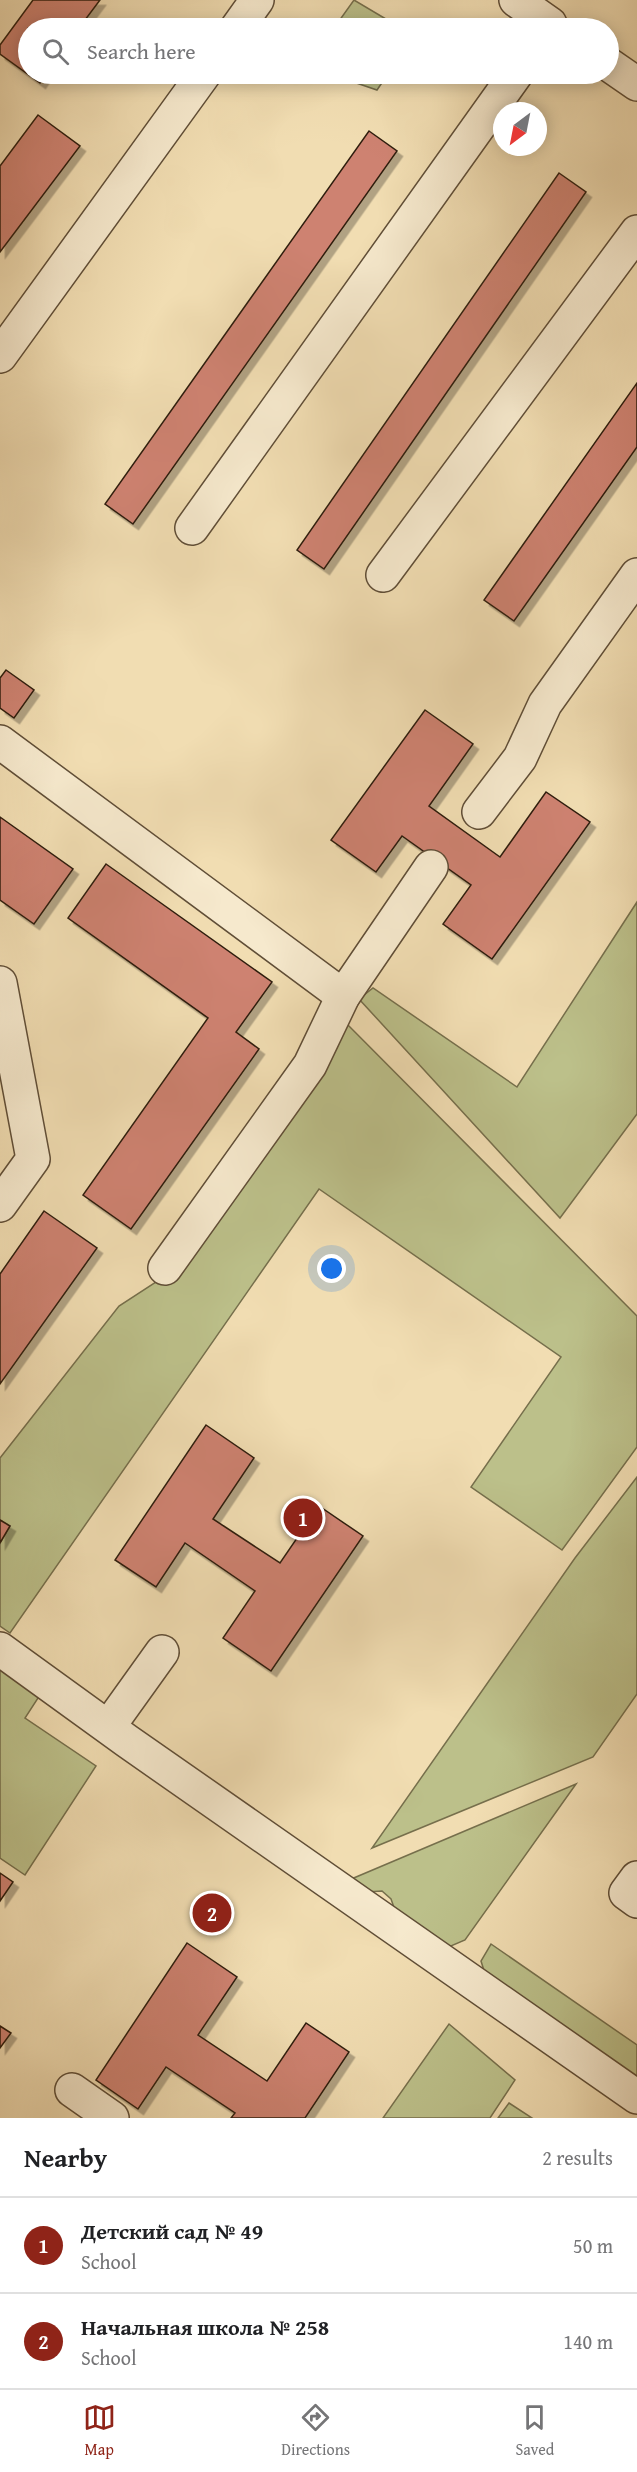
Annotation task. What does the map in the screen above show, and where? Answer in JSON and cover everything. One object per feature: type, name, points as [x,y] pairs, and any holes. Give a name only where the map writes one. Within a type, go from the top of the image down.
[{"type":"street","points":[[244,18],[257,0]]},
{"type":"street","points":[[516,0],[539,18]]},
{"type":"street","points":[[619,71],[637,84]]},
{"type":"street","points":[[0,356],[197,84]]},
{"type":"street","points":[[192,528],[509,84]]},
{"type":"street","points":[[383,575],[637,232]]},
{"type":"street","points":[[479,812],[520,758],[545,704],[637,575]]},
{"type":"street","points":[[0,742],[343,996]]},
{"type":"street","points":[[165,1268],[310,1065],[343,996],[431,867]]},
{"type":"street","points":[[0,982],[7,1062],[33,1159],[0,1205]]},
{"type":"street","points":[[0,1649],[127,1741],[637,2097]]},
{"type":"street","points":[[109,1726],[162,1652]]},
{"type":"street","points":[[637,1878],[626,1893],[637,1901]]},
{"type":"street","points":[[72,2090],[112,2118]]},
{"type":"green space","points":[[354,0],[384,18],[341,18]]},
{"type":"green space","points":[[359,84],[381,84],[377,90]]},
{"type":"green space","points":[[637,902],[637,1114],[560,1218],[359,999],[373,988],[517,1087]]},
{"type":"green space","points":[[342,1019],[637,1316],[637,1447],[562,1550],[471,1487],[561,1357],[319,1189],[10,1633],[0,1626],[0,1543],[10,1526],[0,1520],[0,1458],[119,1306],[179,1267]]},
{"type":"green space","points":[[637,1477],[637,1694],[593,1757],[372,1848],[575,1558]]},
{"type":"green space","points":[[0,1666],[40,1695],[25,1718],[96,1766],[25,1875],[0,1858]]},
{"type":"green space","points":[[576,1784],[465,1940],[444,1949],[397,1916],[391,1899],[382,1891],[366,1892],[349,1880]]},
{"type":"green space","points":[[491,1944],[637,2045],[637,2081],[486,1977],[481,1961]]},
{"type":"green space","points":[[449,2024],[515,2080],[490,2118],[383,2118]]},
{"type":"green space","points":[[509,2103],[532,2118],[498,2118]]},
{"type":"building","points":[[33,0],[100,0],[86,18],[20,18]]},
{"type":"building","points":[[18,20],[18,67],[0,54],[0,45]]},
{"type":"building","points":[[38,115],[80,146],[0,252],[0,166]]},
{"type":"building","points":[[369,131],[397,151],[133,524],[105,504]]},
{"type":"building","points":[[559,173],[586,192],[324,569],[297,550]]},
{"type":"building","points":[[637,383],[637,447],[514,621],[484,600]]},
{"type":"building","points":[[6,670],[34,690],[14,718],[0,708],[0,678]]},
{"type":"building","points":[[425,710],[473,744],[429,806],[500,857],[546,792],[590,822],[492,959],[443,924],[471,885],[402,836],[376,872],[331,840]]},
{"type":"building","points":[[0,817],[73,869],[34,924],[0,900]]},
{"type":"building","points":[[106,864],[272,982],[236,1032],[259,1049],[131,1229],[83,1195],[208,1018],[68,918]]},
{"type":"building","points":[[44,1211],[97,1248],[0,1384],[0,1274]]},
{"type":"building","points":[[206,1425],[254,1458],[213,1519],[280,1563],[319,1506],[363,1536],[271,1671],[223,1638],[255,1591],[185,1543],[156,1587],[115,1560]]},
{"type":"building","points":[[0,1520],[10,1526],[0,1543]]},
{"type":"building","points":[[0,1873],[13,1882],[0,1901]]},
{"type":"building","points":[[187,1943],[237,1977],[198,2035],[267,2081],[306,2023],[349,2052],[305,2118],[231,2118],[235,2113],[166,2067],[138,2109],[96,2080]]},
{"type":"building","points":[[0,2026],[11,2033],[0,2048]]},
{"type":"place","name":"Детский сад № 49","points":[[303,1518]]},
{"type":"place","name":"Начальная школа № 258","points":[[212,1913]]}]
